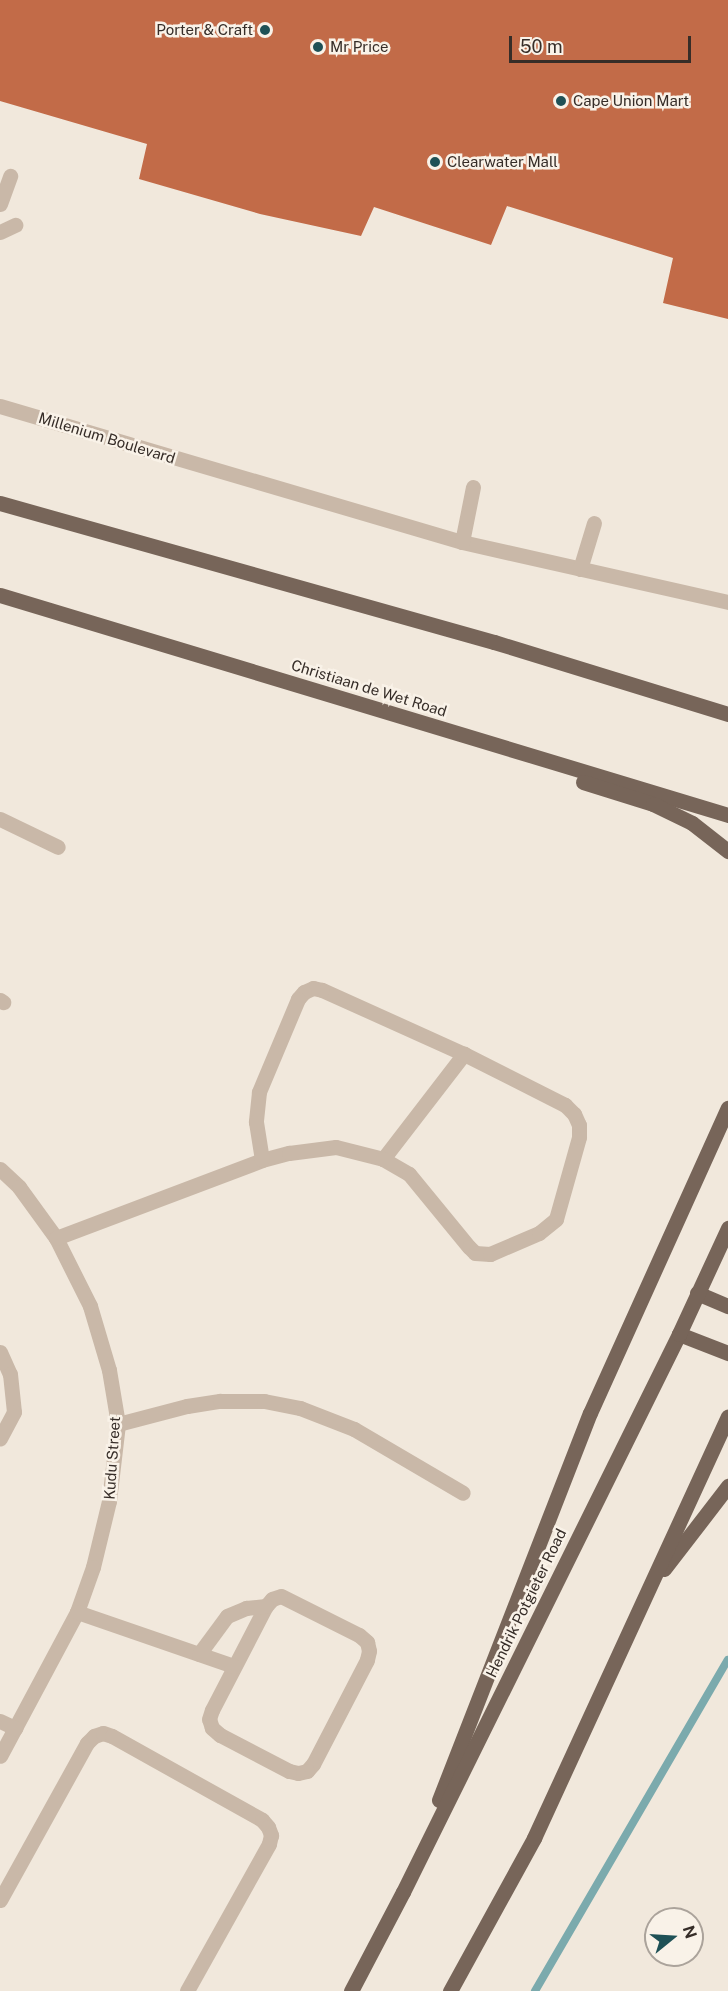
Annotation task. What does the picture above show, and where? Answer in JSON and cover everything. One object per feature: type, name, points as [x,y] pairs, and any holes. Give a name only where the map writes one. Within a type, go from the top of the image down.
[{"type":"main road","points":[[0,503],[494,642],[728,714]]},
{"type":"main road","name":"Christiaan de Wet Road","points":[[0,595],[728,815]]},
{"type":"main road","points":[[530,755],[572,777],[663,809],[692,823],[728,850]]},
{"type":"main road","points":[[404,1892],[505,1624],[590,1413],[728,1108]]},
{"type":"main road","name":"Hendrik Potgieter Road","points":[[351,1991],[404,1892],[679,1334],[728,1228]]},
{"type":"main road","points":[[697,1293],[728,1306]]},
{"type":"main road","points":[[679,1334],[728,1353]]},
{"type":"main road","points":[[450,1991],[534,1838],[728,1417]]},
{"type":"main road","points":[[647,1590],[728,1486]]},
{"type":"street","points":[[0,204],[10,176]]},
{"type":"street","points":[[0,232],[15,225]]},
{"type":"street","name":"Millenium Boulevard","points":[[0,406],[462,542],[728,602]]},
{"type":"street","points":[[462,542],[473,487]]},
{"type":"street","points":[[580,569],[594,523]]},
{"type":"street","points":[[0,819],[58,847]]},
{"type":"street","points":[[56,1238],[262,1160],[289,1153],[336,1147],[384,1160],[409,1174],[475,1253],[490,1254],[539,1233],[556,1220],[579,1137],[579,1125],[574,1114],[565,1106],[464,1054],[313,988],[304,992],[259,1092],[256,1122],[262,1160]]},
{"type":"street","points":[[384,1160],[464,1054]]},
{"type":"street","name":"Kudu Street","points":[[0,1169],[19,1187],[56,1238],[90,1306],[109,1370],[118,1424],[109,1501],[93,1567],[77,1612],[0,1756]]},
{"type":"street","points":[[0,1352],[10,1374],[14,1413],[0,1438]]},
{"type":"street","points":[[118,1424],[187,1406],[220,1401],[264,1401],[300,1408],[354,1429],[463,1493]]},
{"type":"street","points":[[281,1596],[359,1635],[367,1642],[369,1651],[340,1712],[307,1771],[298,1773],[289,1771],[212,1728],[209,1719],[212,1710],[234,1666],[266,1606],[272,1599],[281,1596]]},
{"type":"street","points":[[199,1654],[227,1616],[246,1608],[266,1606]]},
{"type":"street","points":[[77,1612],[234,1666]]},
{"type":"street","points":[[0,1720],[15,1728]]},
{"type":"street","points":[[1,1897],[87,1743],[94,1736],[103,1733],[112,1736],[262,1820],[271,1835],[269,1844],[187,1991]]},
{"type":"building","name":"Clearwater Mall","points":[[0,0],[728,0],[728,319],[663,303],[673,258],[507,206],[491,245],[374,207],[361,236],[260,214],[139,179],[147,144],[0,101]]},
{"type":"waterway","points":[[535,1991],[728,1660]]},
{"type":"place","name":"Porter & Craft","points":[[265,30]]},
{"type":"place","name":"Mr Price","points":[[318,47]]},
{"type":"place","name":"Cape Union Mart","points":[[561,101]]},
{"type":"place","name":"Clearwater Mall","points":[[435,162]]}]
